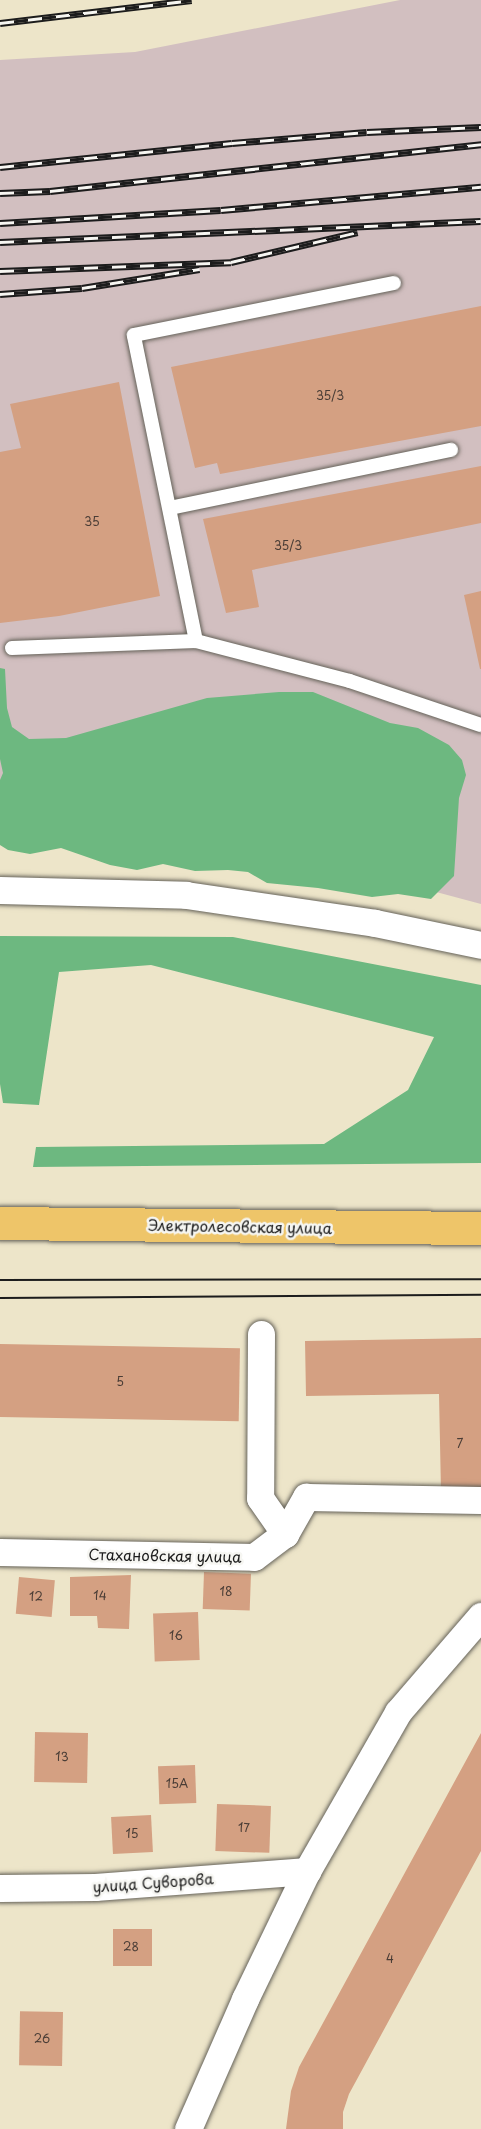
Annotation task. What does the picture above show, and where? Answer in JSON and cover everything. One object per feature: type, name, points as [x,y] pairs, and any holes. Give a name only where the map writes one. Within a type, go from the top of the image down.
[{"type":"main road","name":"Электролесовская улица","points":[[0,1223],[481,1228]]},
{"type":"street","points":[[0,890],[186,895],[375,923],[481,945]]},
{"type":"street","points":[[261,1334],[260,1498],[285,1534]]},
{"type":"street","name":"Стахановская улица","points":[[0,1552],[254,1557],[285,1534],[306,1497],[481,1500]]},
{"type":"street","points":[[188,2129],[245,1999],[306,1872],[398,1712],[481,1616]]},
{"type":"street","name":"улица Суворова","points":[[0,1888],[95,1887],[306,1872]]},
{"type":"lane","points":[[196,641],[134,335],[394,283]]},
{"type":"lane","points":[[170,508],[451,450]]},
{"type":"lane","points":[[12,648],[196,641],[350,681],[481,724]]},
{"type":"shaded area","points":[[400,0],[481,0],[481,904],[141,813],[0,819],[0,60],[135,52]]},
{"type":"green space","points":[[0,668],[5,669],[7,708],[12,727],[29,739],[66,738],[207,698],[279,692],[313,692],[390,723],[418,728],[449,745],[462,760],[466,775],[459,798],[454,876],[431,899],[398,894],[372,897],[267,883],[248,872],[195,871],[163,864],[137,870],[110,865],[61,848],[30,854],[8,850],[0,845],[0,780],[3,773],[0,759]]},
{"type":"green space","points":[[0,936],[233,937],[481,985],[481,1163],[33,1167],[36,1147],[324,1144],[408,1090],[434,1037],[151,965],[59,972],[39,1105],[3,1103],[0,1084]]},
{"type":"building","points":[[481,306],[481,426],[220,474],[217,463],[195,468],[171,367]]},
{"type":"building","points":[[119,382],[160,596],[59,616],[0,623],[0,452],[21,448],[10,404]]},
{"type":"building","points":[[481,466],[481,523],[252,570],[259,607],[226,613],[203,519]]},
{"type":"building","points":[[481,591],[481,669],[480,669],[464,595]]},
{"type":"building","points":[[481,1338],[481,1491],[441,1492],[439,1394],[306,1396],[305,1341]]},
{"type":"building","points":[[0,1344],[240,1348],[239,1421],[0,1417]]},
{"type":"building","points":[[204,1572],[251,1574],[250,1611],[203,1609]]},
{"type":"building","points":[[131,1575],[129,1629],[98,1628],[97,1616],[70,1616],[70,1577]]},
{"type":"building","points":[[19,1577],[55,1580],[52,1617],[16,1614]]},
{"type":"building","points":[[198,1612],[200,1660],[155,1662],[153,1614]]},
{"type":"building","points":[[35,1732],[88,1733],[87,1783],[34,1782]]},
{"type":"building","points":[[481,1733],[481,1851],[349,2094],[343,2112],[343,2129],[286,2129],[291,2091],[299,2067]]},
{"type":"building","points":[[195,1765],[196,1803],[159,1804],[158,1766]]},
{"type":"building","points":[[217,1804],[271,1806],[269,1853],[215,1851]]},
{"type":"building","points":[[151,1815],[153,1852],[113,1854],[111,1817]]},
{"type":"building","points":[[113,1929],[152,1929],[152,1966],[113,1966]]},
{"type":"building","points":[[20,2011],[63,2012],[62,2066],[19,2065]]},
{"type":"tram line","points":[[0,1280],[481,1279]]},
{"type":"tram line","points":[[0,1298],[481,1295]]},
{"type":"railway","points":[[0,23],[192,0]]},
{"type":"railway","points":[[0,167],[232,143],[367,132],[481,127]]},
{"type":"railway","points":[[0,193],[50,191],[481,144]]},
{"type":"railway","points":[[0,223],[221,210],[481,187]]},
{"type":"railway","points":[[0,242],[481,221]]},
{"type":"railway","points":[[0,271],[231,262],[358,232]]},
{"type":"railway","points":[[0,294],[82,288],[199,269]]}]
